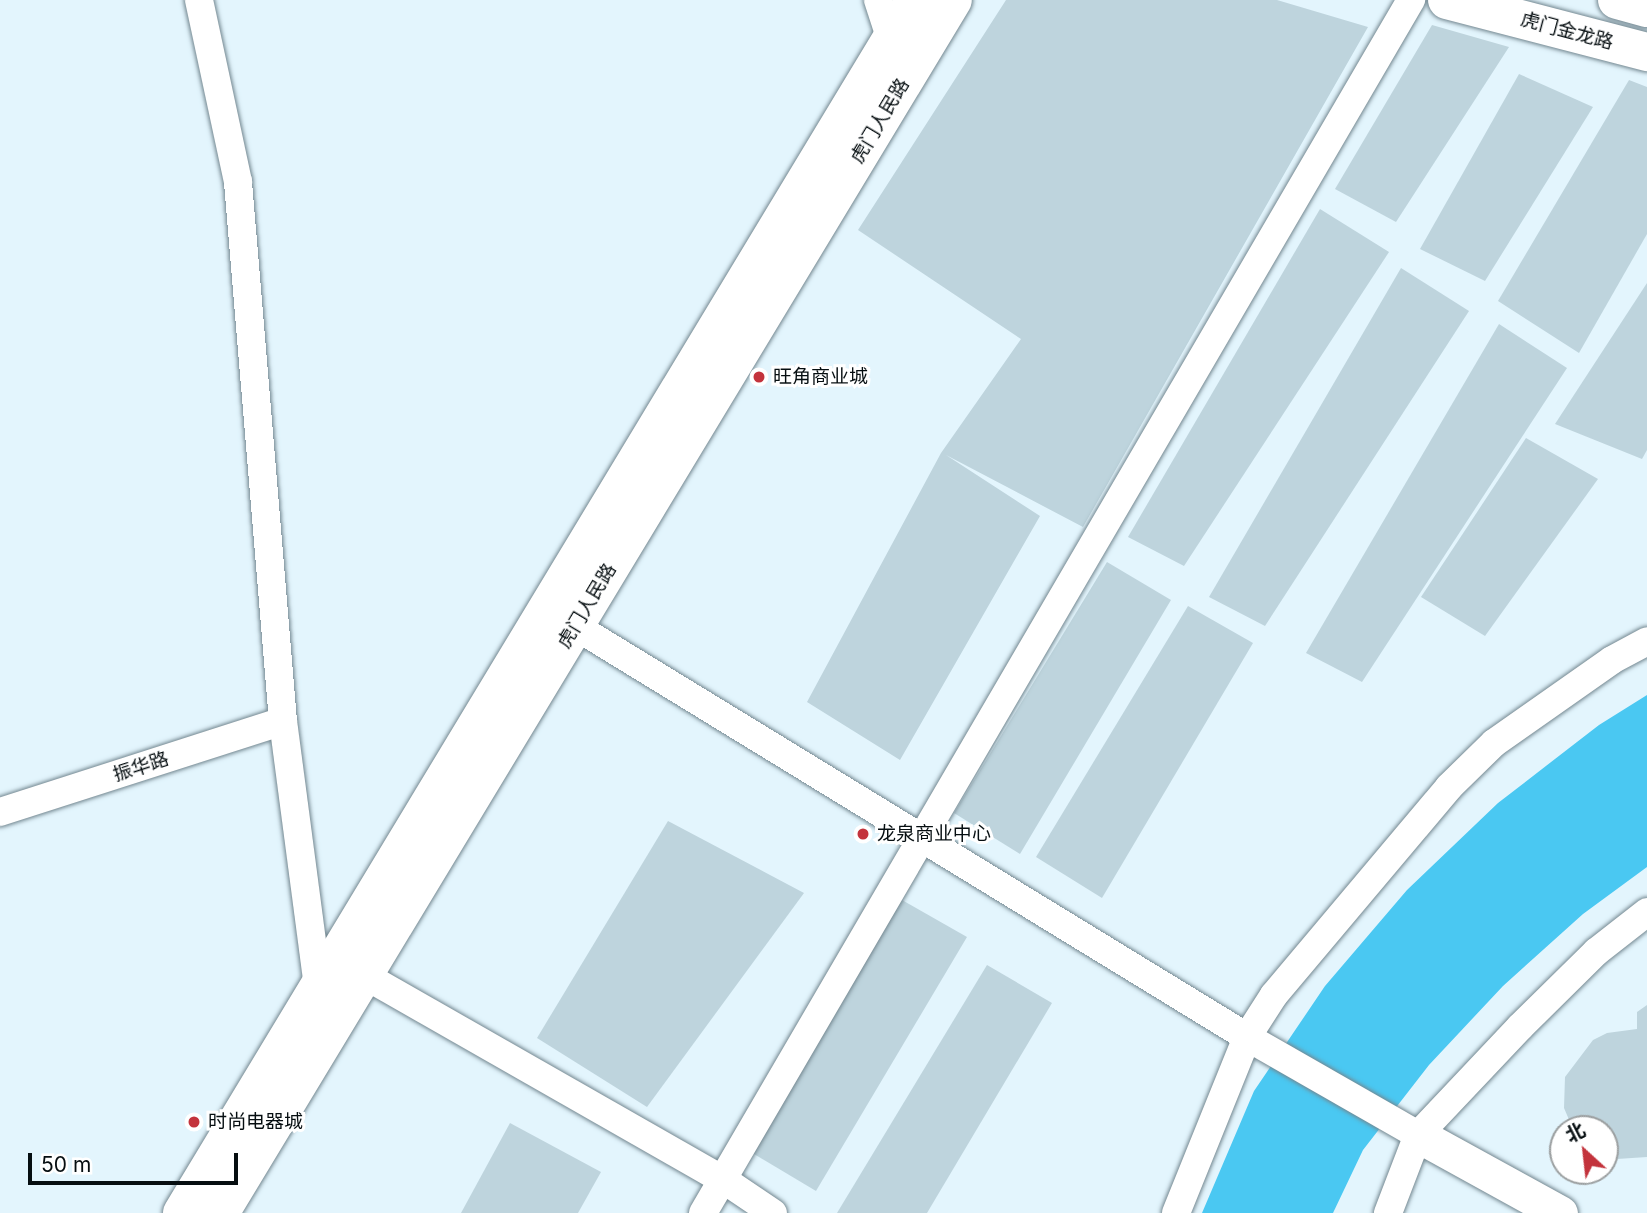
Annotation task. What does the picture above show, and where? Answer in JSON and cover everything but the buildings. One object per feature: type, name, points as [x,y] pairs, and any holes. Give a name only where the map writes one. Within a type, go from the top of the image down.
[{"type":"main road","name":"虎门人民路","points":[[182,1213],[915,0]]},
{"type":"main road","name":"虎门人民路","points":[[220,1213],[953,0]]},
{"type":"main road","name":"虎门金龙路","points":[[1447,0],[1647,52]]},
{"type":"main road","points":[[1617,0],[1647,8]]},
{"type":"street","points":[[199,0],[238,182],[283,721],[318,988]]},
{"type":"street","points":[[878,0],[891,40]]},
{"type":"street","points":[[703,1213],[1411,0]]},
{"type":"street","points":[[575,626],[1247,1037],[1560,1213]]},
{"type":"street","points":[[1176,1213],[1247,1037],[1273,995],[1449,787],[1494,743],[1612,660],[1647,641]]},
{"type":"street","name":"振华路","points":[[0,812],[283,721]]},
{"type":"street","points":[[1388,1213],[1418,1135],[1596,952],[1647,912]]},
{"type":"street","points":[[364,975],[724,1180],[773,1213]]},
{"type":"water","points":[[1647,695],[1647,867],[1583,914],[1503,986],[1429,1065],[1363,1150],[1333,1213],[1202,1213],[1254,1091],[1325,986],[1407,890],[1498,803],[1599,725]]},
{"type":"place","name":"旺角商业城","points":[[759,377]]},
{"type":"place","name":"龙泉商业中心","points":[[863,834]]},
{"type":"place","name":"时尚电器城","points":[[194,1122]]}]
